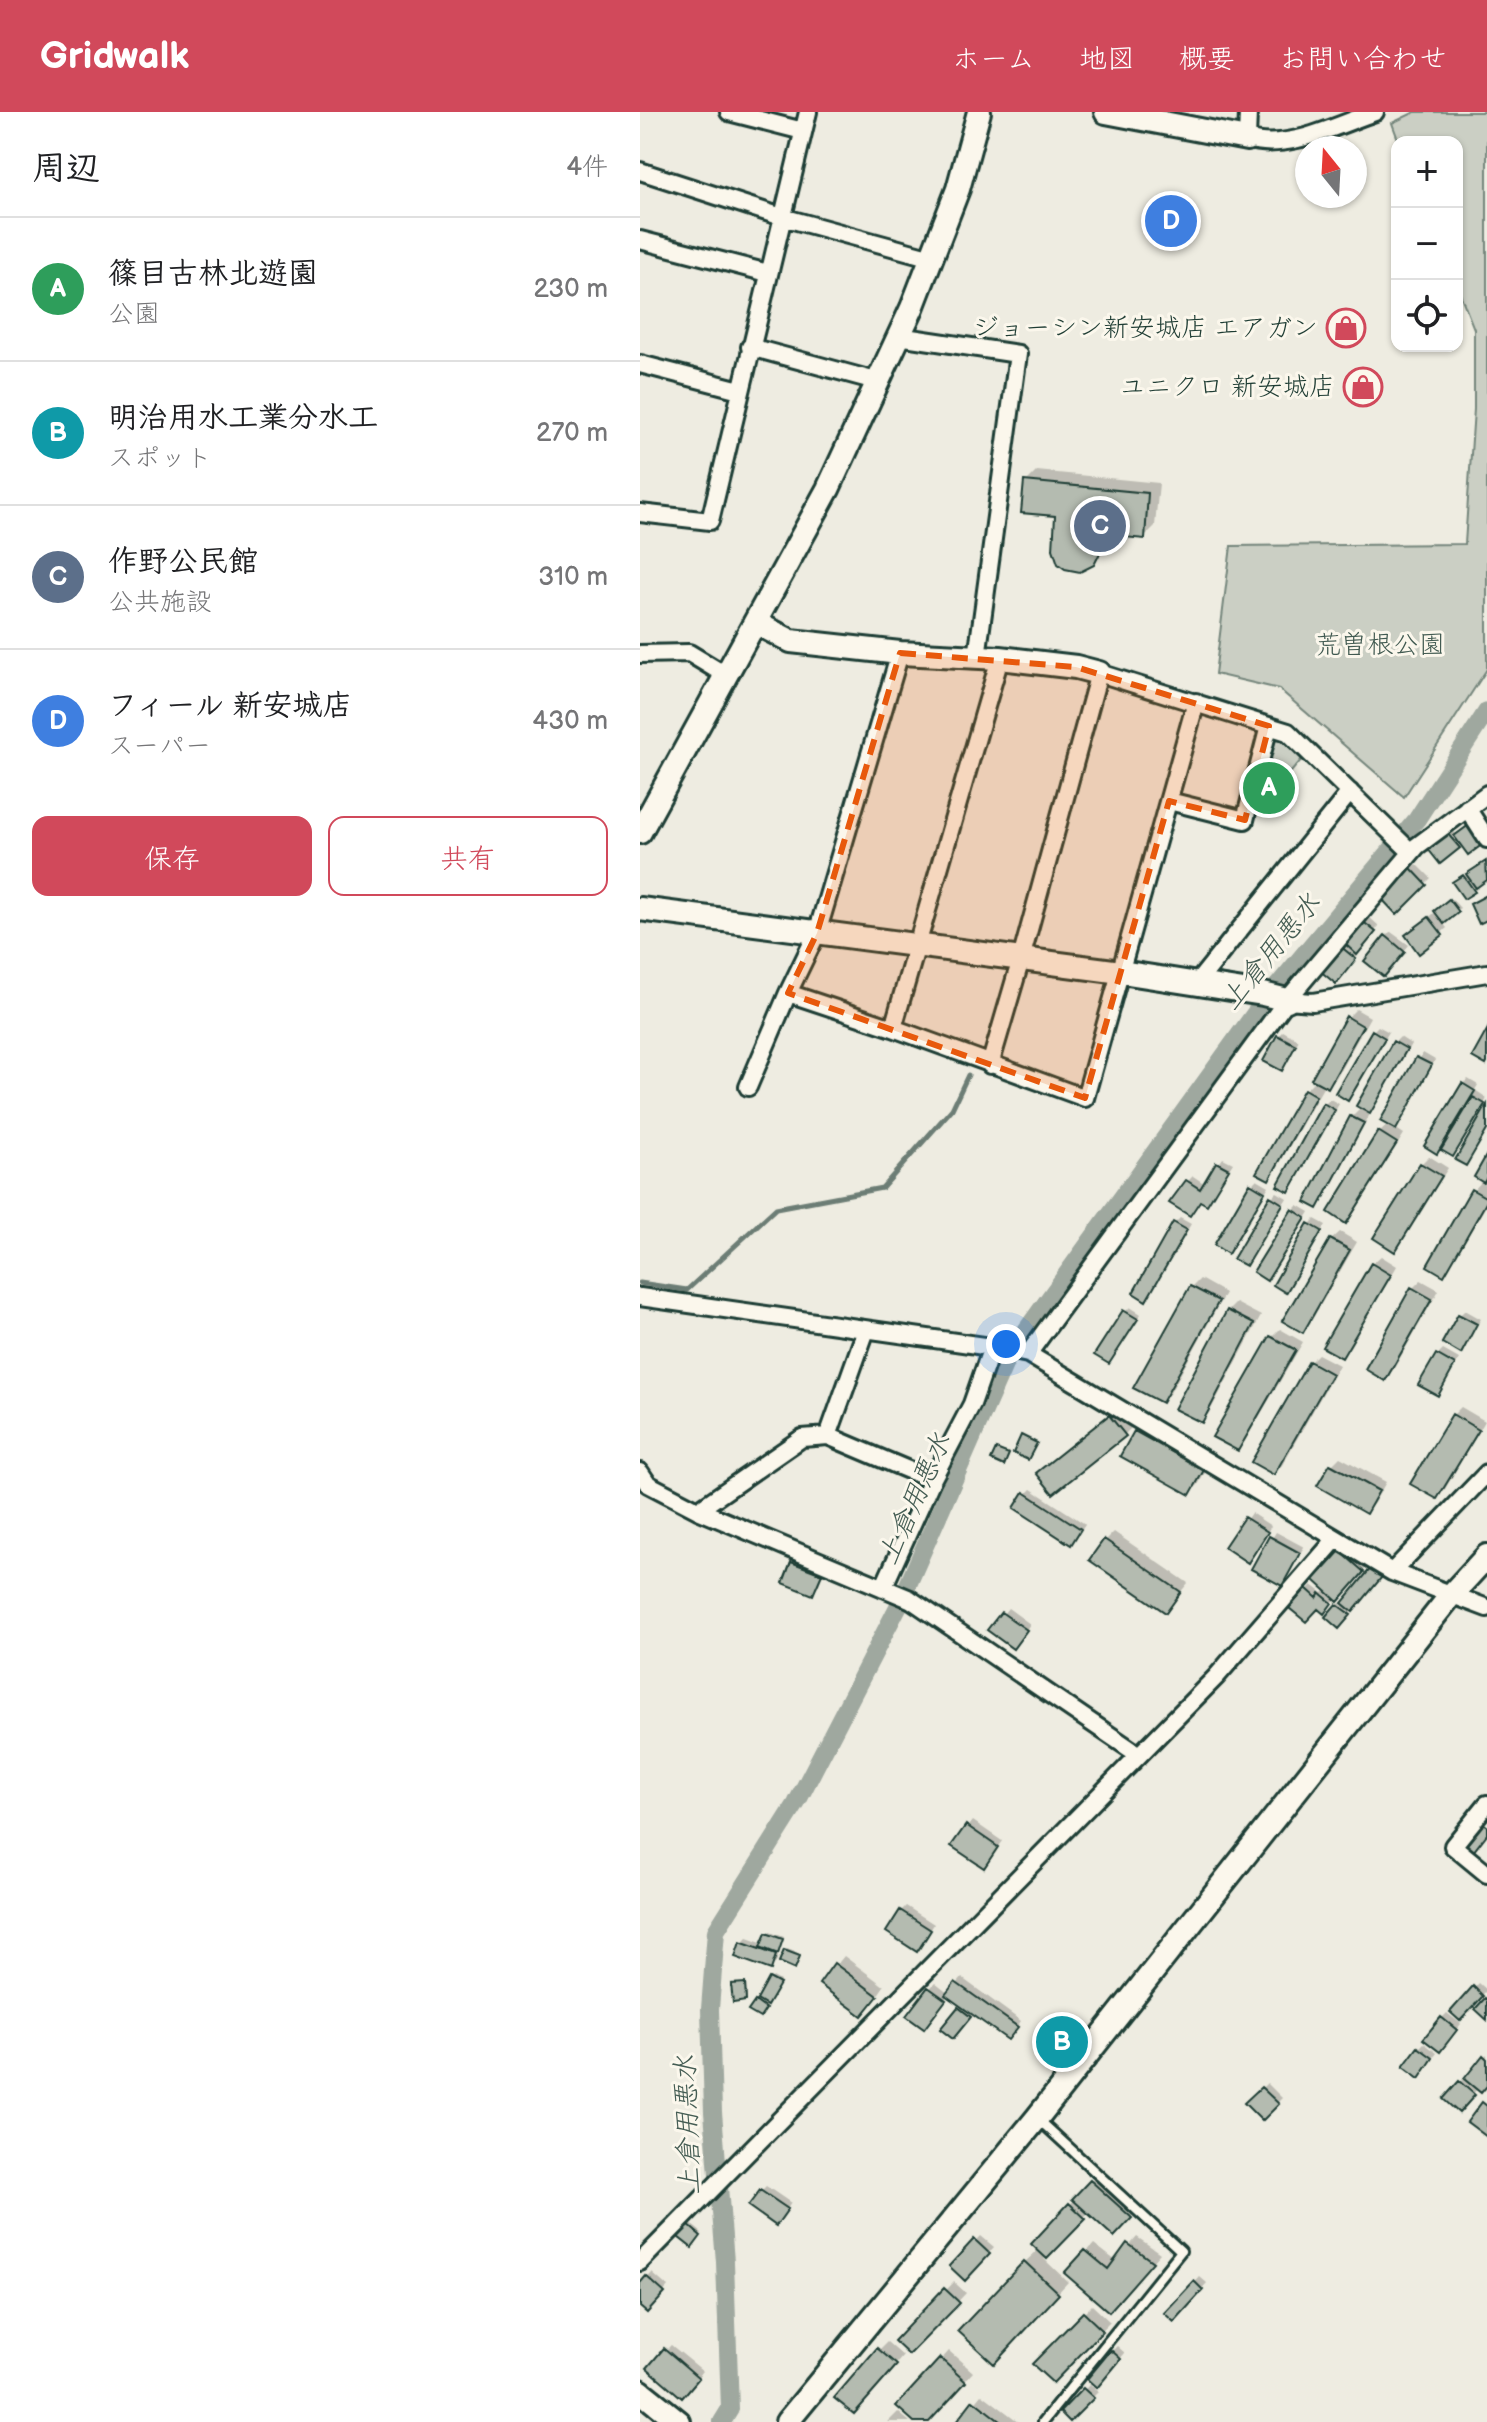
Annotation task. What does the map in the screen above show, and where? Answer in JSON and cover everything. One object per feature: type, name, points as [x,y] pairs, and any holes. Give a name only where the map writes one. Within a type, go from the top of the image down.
[{"type":"street","points":[[729,112],[803,131]]},
{"type":"street","points":[[640,513],[710,521],[808,112]]},
{"type":"street","points":[[640,832],[828,489],[932,258],[958,189],[979,112]]},
{"type":"street","points":[[1106,112],[1260,144],[1293,140],[1375,112]]},
{"type":"street","points":[[1247,139],[1248,112]]},
{"type":"street","points":[[640,171],[782,217],[932,258]]},
{"type":"street","points":[[640,240],[768,273]]},
{"type":"street","points":[[898,336],[1018,354],[977,657]]},
{"type":"street","points":[[750,347],[876,381]]},
{"type":"street","points":[[640,364],[740,390]]},
{"type":"street","points":[[756,623],[791,641],[1076,667],[1288,732],[1411,852]]},
{"type":"street","points":[[640,654],[689,653],[727,676]]},
{"type":"street","points":[[748,1087],[817,933],[900,653]]},
{"type":"street","points":[[893,1028],[1000,658]]},
{"type":"street","points":[[990,1065],[1099,673]]},
{"type":"street","points":[[788,993],[1085,1098],[1196,702]]},
{"type":"street","points":[[1169,801],[1245,820],[1269,726]]},
{"type":"street","points":[[1197,983],[1350,792]]},
{"type":"street","points":[[1028,1354],[1287,1000],[1411,852],[1432,832],[1487,794]]},
{"type":"street","points":[[1467,808],[1487,839]]},
{"type":"street","points":[[640,909],[918,943],[1313,1002],[1487,973]]},
{"type":"street","points":[[640,1297],[1028,1354],[1392,1572],[1487,1608]]},
{"type":"street","points":[[828,1436],[866,1330]]},
{"type":"street","points":[[888,1590],[932,1480],[998,1348]]},
{"type":"street","points":[[698,1510],[802,1438],[828,1436],[932,1480]]},
{"type":"street","points":[[1392,1572],[1487,1473]]},
{"type":"street","points":[[643,1484],[910,1599],[1139,1755]]},
{"type":"street","points":[[640,2262],[1216,1677],[1335,1540]]},
{"type":"street","points":[[787,2422],[1037,2118],[1451,1595],[1487,1556]]},
{"type":"street","points":[[1487,1804],[1453,1846],[1487,1874]]},
{"type":"street","points":[[640,2391],[679,2422]]},
{"type":"lane","points":[[1037,2118],[1181,2251],[1043,2422]]},
{"type":"highlighted area","points":[[900,653],[1076,667],[1269,726],[1245,820],[1169,801],[1085,1098],[788,993],[817,933]]},
{"type":"green space","name":"荒曽根公園","points":[[1415,112],[1487,112],[1487,669],[1404,797],[1279,689],[1215,674],[1231,546],[1465,544],[1474,409],[1474,329],[1463,301],[1463,136],[1397,136],[1392,123]]},
{"type":"green space","points":[[1271,734],[1279,737],[1302,759],[1253,817]]},
{"type":"building","points":[[1024,481],[1148,493],[1145,539],[1102,535],[1101,551],[1094,565],[1080,572],[1065,569],[1058,564],[1053,549],[1055,516],[1021,513]]},
{"type":"building","points":[[1469,825],[1483,844],[1468,855],[1454,836]]},
{"type":"building","points":[[1447,833],[1460,848],[1440,864],[1428,849]]},
{"type":"building","points":[[1486,861],[1487,880],[1476,888],[1466,874]]},
{"type":"building","points":[[1410,867],[1427,885],[1397,915],[1380,897]]},
{"type":"building","points":[[1463,875],[1475,892],[1464,899],[1452,882]]},
{"type":"building","points":[[1487,895],[1487,920],[1479,924],[1470,904]]},
{"type":"building","points":[[1449,899],[1459,912],[1444,924],[1434,911]]},
{"type":"building","points":[[1429,917],[1443,935],[1419,954],[1405,935]]},
{"type":"building","points":[[1361,920],[1376,932],[1357,955],[1343,942]]},
{"type":"building","points":[[1385,935],[1405,952],[1384,977],[1364,961]]},
{"type":"building","points":[[1340,946],[1356,959],[1336,984],[1319,970]]},
{"type":"building","points":[[1346,1016],[1363,1026],[1328,1088],[1311,1079]]},
{"type":"building","points":[[1372,1030],[1385,1038],[1348,1101],[1335,1093]]},
{"type":"building","points":[[1487,1030],[1487,1063],[1486,1065],[1472,1057]]},
{"type":"building","points":[[1277,1035],[1296,1045],[1282,1071],[1263,1061]]},
{"type":"building","points":[[1393,1041],[1407,1049],[1370,1114],[1356,1106]]},
{"type":"building","points":[[1416,1057],[1432,1065],[1396,1130],[1380,1121]]},
{"type":"building","points":[[1462,1083],[1475,1091],[1437,1154],[1424,1146]]},
{"type":"building","points":[[1304,1089],[1316,1096],[1269,1180],[1256,1173]]},
{"type":"building","points":[[1473,1097],[1485,1104],[1453,1157],[1441,1150]]},
{"type":"building","points":[[1323,1103],[1335,1110],[1289,1192],[1277,1186]]},
{"type":"building","points":[[1487,1105],[1487,1130],[1466,1166],[1455,1160]]},
{"type":"building","points":[[1350,1116],[1364,1123],[1318,1209],[1305,1202]]},
{"type":"building","points":[[1378,1131],[1397,1143],[1346,1224],[1328,1212]]},
{"type":"building","points":[[1487,1154],[1487,1177],[1484,1183],[1474,1177]]},
{"type":"building","points":[[1216,1162],[1229,1169],[1207,1205],[1200,1201],[1190,1216],[1169,1203],[1186,1180],[1200,1189]]},
{"type":"building","points":[[1420,1163],[1442,1176],[1395,1252],[1373,1238]]},
{"type":"building","points":[[1250,1183],[1265,1192],[1228,1254],[1214,1245]]},
{"type":"building","points":[[1471,1189],[1487,1201],[1444,1276],[1427,1266]]},
{"type":"building","points":[[1270,1196],[1283,1204],[1246,1266],[1233,1259]]},
{"type":"building","points":[[1292,1209],[1306,1218],[1267,1281],[1253,1272]]},
{"type":"building","points":[[1173,1222],[1187,1230],[1146,1301],[1133,1293]]},
{"type":"building","points":[[1308,1223],[1322,1231],[1286,1293],[1273,1285]]},
{"type":"building","points":[[1330,1239],[1350,1250],[1303,1333],[1282,1321]]},
{"type":"building","points":[[1371,1263],[1391,1275],[1342,1358],[1322,1347]]},
{"type":"building","points":[[1190,1286],[1219,1301],[1162,1403],[1133,1388]]},
{"type":"building","points":[[1411,1287],[1432,1299],[1385,1381],[1365,1369]]},
{"type":"building","points":[[1123,1310],[1138,1319],[1109,1364],[1094,1355]]},
{"type":"building","points":[[1227,1310],[1254,1324],[1202,1423],[1174,1409]]},
{"type":"building","points":[[1458,1314],[1477,1324],[1461,1354],[1442,1343]]},
{"type":"building","points":[[1270,1336],[1296,1350],[1238,1451],[1212,1437]]},
{"type":"building","points":[[1436,1354],[1455,1365],[1438,1396],[1418,1385]]},
{"type":"building","points":[[1309,1361],[1332,1374],[1274,1475],[1251,1462]]},
{"type":"building","points":[[1452,1414],[1479,1430],[1437,1499],[1410,1484]]},
{"type":"building","points":[[1109,1415],[1126,1436],[1053,1494],[1036,1473]]},
{"type":"building","points":[[1134,1431],[1204,1470],[1190,1495],[1120,1456]]},
{"type":"building","points":[[1021,1435],[1037,1443],[1028,1460],[1013,1453]]},
{"type":"building","points":[[996,1449],[1009,1454],[1004,1466],[991,1460]]},
{"type":"building","points":[[1330,1464],[1379,1491],[1366,1514],[1317,1486]]},
{"type":"building","points":[[1024,1492],[1081,1529],[1071,1545],[1014,1508]]},
{"type":"building","points":[[1244,1517],[1268,1532],[1248,1563],[1224,1547]]},
{"type":"building","points":[[1269,1536],[1300,1553],[1282,1586],[1251,1569]]},
{"type":"building","points":[[1104,1539],[1181,1592],[1166,1613],[1089,1560]]},
{"type":"building","points":[[1340,1551],[1364,1572],[1338,1602],[1314,1580]]},
{"type":"building","points":[[791,1562],[822,1574],[813,1595],[783,1583]]},
{"type":"building","points":[[1371,1568],[1382,1577],[1353,1612],[1342,1603]]},
{"type":"building","points":[[1306,1588],[1317,1598],[1320,1593],[1332,1603],[1324,1614],[1318,1609],[1306,1622],[1289,1608]]},
{"type":"building","points":[[1336,1604],[1351,1615],[1339,1629],[1325,1617]]},
{"type":"building","points":[[1001,1612],[1027,1630],[1013,1649],[987,1630]]},
{"type":"building","points":[[1480,1821],[1487,1826],[1487,1834],[1473,1852],[1462,1844]]},
{"type":"building","points":[[966,1825],[998,1847],[984,1868],[951,1846]]},
{"type":"building","points":[[900,1910],[931,1930],[917,1952],[886,1932]]},
{"type":"building","points":[[766,1933],[783,1939],[778,1954],[760,1947]]},
{"type":"building","points":[[740,1942],[776,1955],[771,1970],[735,1957]]},
{"type":"building","points":[[784,1950],[800,1956],[795,1969],[779,1962]]},
{"type":"building","points":[[834,1963],[878,1996],[862,2016],[819,1984]]},
{"type":"building","points":[[769,1978],[780,1984],[767,2006],[757,2000]]},
{"type":"building","points":[[955,1982],[1018,2027],[1008,2040],[945,1995]]},
{"type":"building","points":[[745,1983],[746,2001],[733,2003],[731,1984]]},
{"type":"building","points":[[1473,1986],[1483,1996],[1460,2021],[1450,2012]]},
{"type":"building","points":[[928,1987],[946,2000],[924,2029],[906,2016]]},
{"type":"building","points":[[1485,1998],[1487,2000],[1487,2020],[1475,2009]]},
{"type":"building","points":[[755,2001],[766,2009],[760,2018],[748,2011]]},
{"type":"building","points":[[958,2007],[971,2017],[953,2039],[940,2029]]},
{"type":"building","points":[[1441,2017],[1457,2030],[1440,2052],[1423,2039]]},
{"type":"building","points":[[1058,2034],[1073,2046],[1066,2052],[1055,2043]]},
{"type":"building","points":[[1418,2047],[1433,2058],[1419,2079],[1403,2067]]},
{"type":"building","points":[[1483,2055],[1487,2059],[1487,2086],[1481,2093],[1464,2079]]},
{"type":"building","points":[[1459,2081],[1475,2095],[1459,2113],[1443,2099]]},
{"type":"building","points":[[1261,2087],[1279,2104],[1262,2121],[1244,2103]]},
{"type":"building","points":[[1482,2102],[1487,2106],[1487,2137],[1467,2122]]},
{"type":"building","points":[[1090,2180],[1132,2218],[1114,2237],[1072,2199]]},
{"type":"building","points":[[760,2190],[788,2209],[776,2226],[748,2206]]},
{"type":"building","points":[[1069,2203],[1086,2219],[1047,2259],[1031,2244]]},
{"type":"building","points":[[688,2225],[701,2236],[692,2248],[678,2237]]},
{"type":"building","points":[[974,2239],[990,2254],[965,2281],[949,2266]]},
{"type":"building","points":[[1127,2243],[1153,2262],[1109,2312],[1064,2273],[1085,2250],[1108,2269]]},
{"type":"building","points":[[1024,2261],[1059,2294],[994,2364],[958,2331]]},
{"type":"building","points":[[646,2276],[665,2293],[647,2313],[640,2307],[640,2283]]},
{"type":"building","points":[[1194,2281],[1203,2290],[1174,2322],[1164,2313]]},
{"type":"building","points":[[944,2288],[960,2303],[909,2355],[894,2341]]},
{"type":"building","points":[[1083,2312],[1103,2331],[1053,2383],[1032,2364]]},
{"type":"building","points":[[664,2348],[699,2378],[682,2398],[647,2368]]},
{"type":"building","points":[[877,2348],[897,2365],[854,2414],[834,2398]]},
{"type":"building","points":[[1111,2350],[1121,2359],[1097,2388],[1087,2379]]},
{"type":"building","points":[[940,2358],[966,2382],[929,2422],[914,2422],[896,2406]]},
{"type":"building","points":[[1083,2388],[1094,2398],[1070,2422],[1060,2412]]},
{"type":"building","points":[[973,2400],[1001,2422],[956,2422]]},
{"type":"waterway","name":"上倉用悪水","points":[[722,2422],[730,2409],[725,2262],[713,2112],[710,2009],[716,1931],[796,1804],[900,1603],[1009,1354],[1258,1009],[1417,819],[1487,711]]},
{"type":"waterway","points":[[640,1283],[687,1290],[776,1208],[882,1188],[952,1109],[968,1075]]},
{"type":"place","name":"フィール 新安城店","points":[[1171,221]]},
{"type":"place","name":"ジョーシン新安城店 エアガン","points":[[1346,328]]},
{"type":"place","name":"ユニクロ 新安城店","points":[[1363,387]]},
{"type":"place","name":"作野公民館","points":[[1100,526]]},
{"type":"place","name":"篠目古林北遊園","points":[[1269,788]]},
{"type":"place","name":"明治用水工業分水工","points":[[1062,2042]]}]
